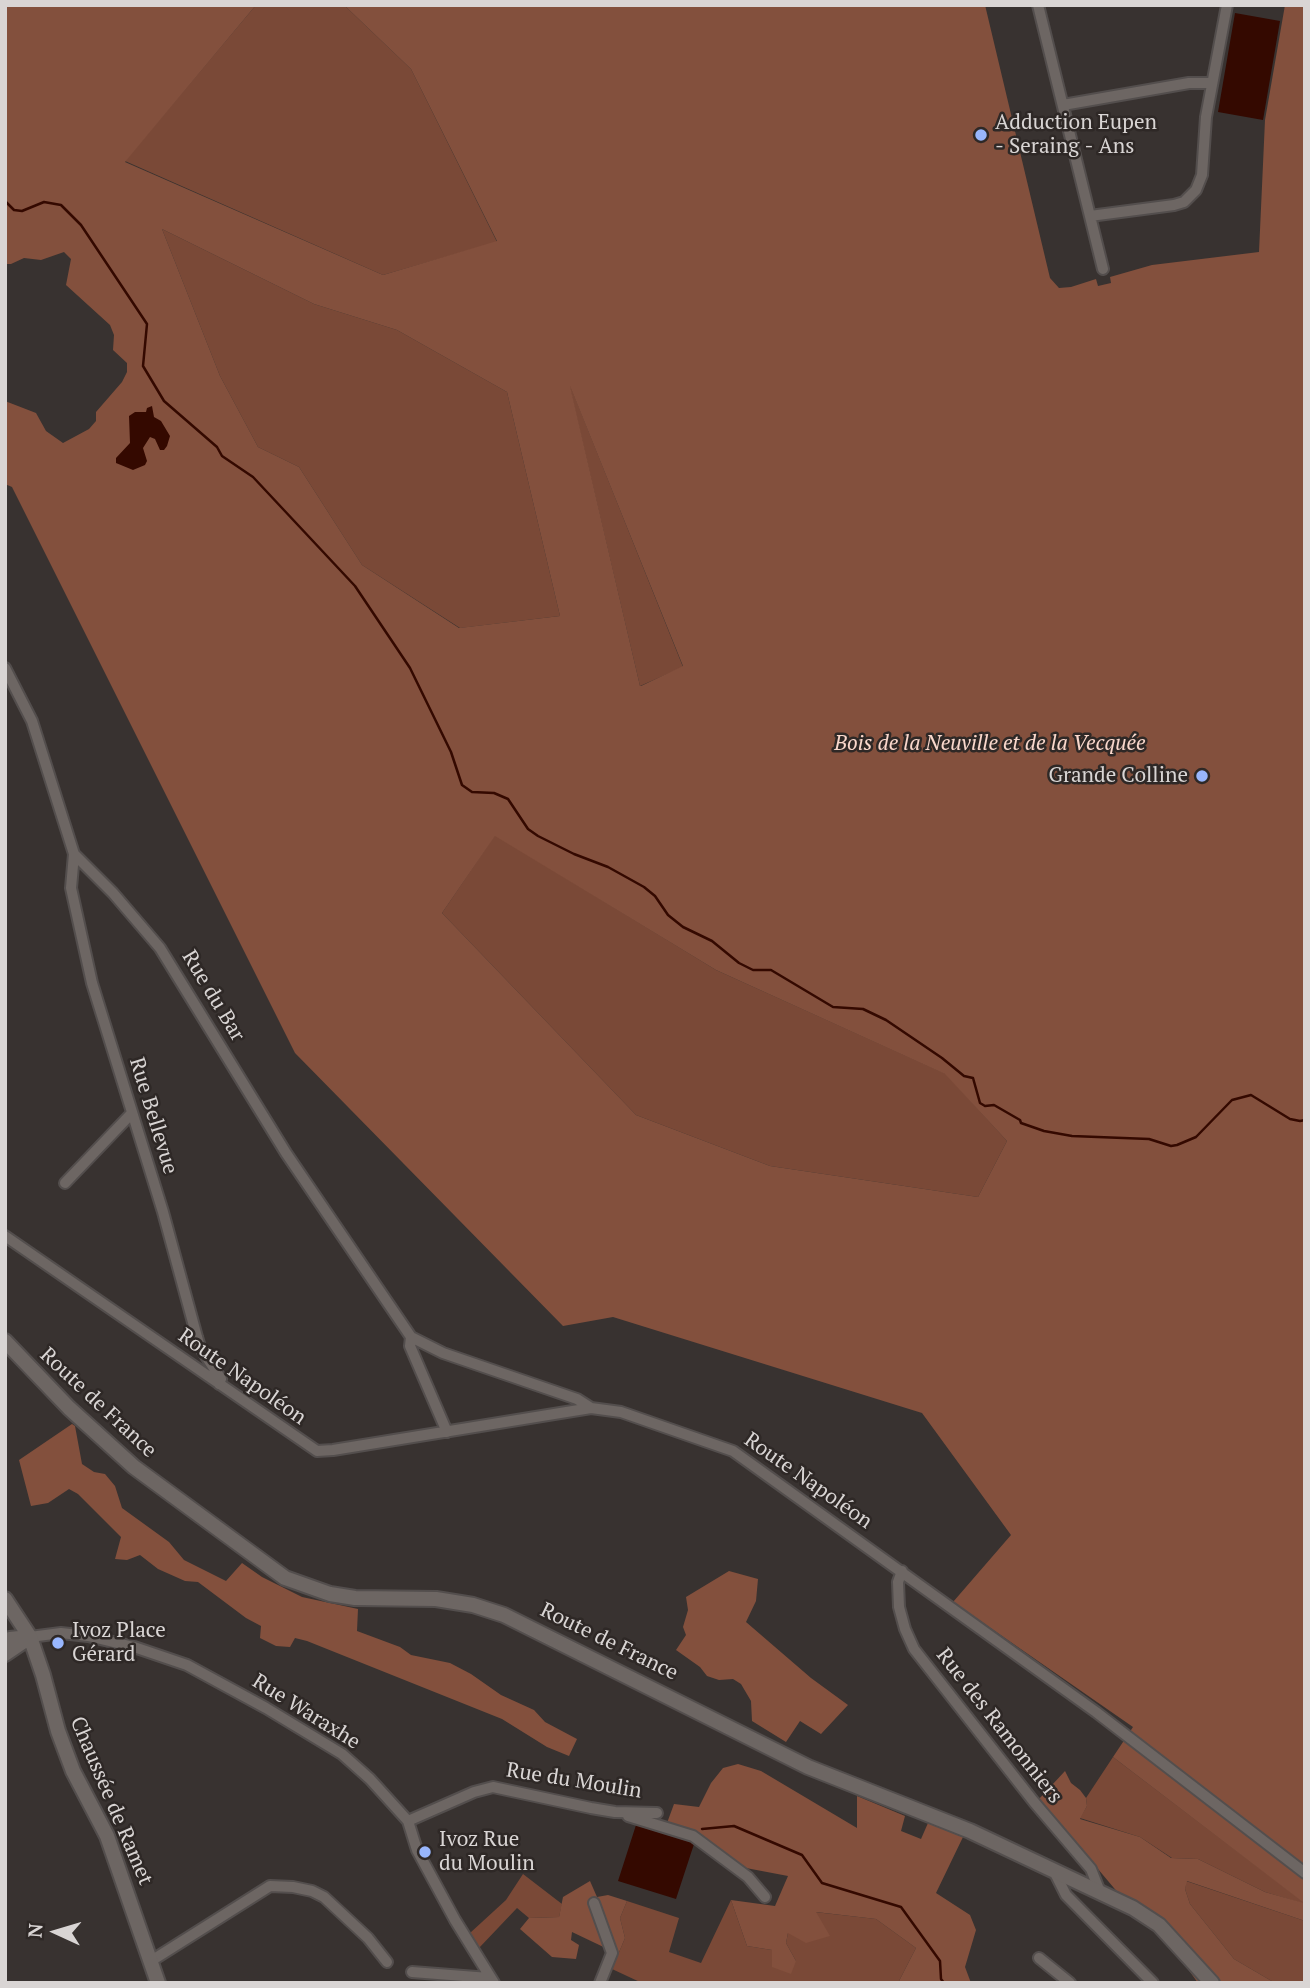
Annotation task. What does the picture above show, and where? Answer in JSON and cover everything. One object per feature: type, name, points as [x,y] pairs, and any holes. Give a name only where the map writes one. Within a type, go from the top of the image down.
[{"type":"main road","name":"Route de France","points":[[5,1341],[69,1408],[134,1467],[285,1578],[330,1594],[355,1598],[446,1600],[504,1615],[808,1766],[970,1831],[1100,1892],[1148,1917],[1212,1983]]},
{"type":"main road","name":"Chaussée de Ramet","points":[[7,1602],[30,1637],[66,1754],[107,1836],[159,1983]]},
{"type":"main road","points":[[5,1643],[10,1639],[30,1637]]},
{"type":"main road","points":[[5,1654],[30,1637]]},
{"type":"street","points":[[1038,5],[1103,269]]},
{"type":"street","points":[[1090,216],[1174,205],[1191,196],[1196,190],[1202,175],[1203,131],[1227,5]]},
{"type":"street","points":[[1063,105],[1189,83],[1212,83]]},
{"type":"street","name":"Rue du Bar","points":[[5,668],[32,721],[74,854],[113,893],[160,948],[286,1153],[411,1337],[443,1353],[577,1399],[591,1408]]},
{"type":"street","name":"Rue Bellevue","points":[[74,854],[71,888],[100,1009],[163,1212],[200,1347],[220,1379],[219,1384]]},
{"type":"street","points":[[65,1184],[132,1113]]},
{"type":"street","name":"Route Napoléon","points":[[5,1236],[317,1451],[591,1408],[621,1412],[733,1451],[1133,1739],[1305,1872]]},
{"type":"street","name":"Rue du Bar","points":[[411,1337],[410,1346],[447,1432]]},
{"type":"street","name":"Rue des Ramonniers","points":[[902,1571],[897,1595],[905,1629],[914,1649],[1034,1802],[1091,1869],[1100,1892]]},
{"type":"street","name":"Rue Waraxhe","points":[[30,1637],[61,1633],[88,1636],[134,1647],[193,1668],[342,1754],[370,1779],[408,1821],[417,1850],[491,1980]]},
{"type":"street","name":"Rue du Moulin","points":[[408,1821],[474,1792],[493,1787],[615,1812],[657,1813]]},
{"type":"street","points":[[615,1812],[693,1836],[748,1877],[765,1897]]},
{"type":"street","points":[[1053,1869],[1066,1895],[1153,1983]]},
{"type":"street","points":[[151,1961],[269,1886],[297,1888],[324,1897],[368,1938],[387,1962]]},
{"type":"street","points":[[594,1903],[612,1953],[600,1983]]},
{"type":"street","points":[[1039,1958],[1070,1983]]},
{"type":"street","points":[[412,1972],[491,1980]]},
{"type":"shaded area","points":[[256,5],[344,5],[411,69],[497,242],[383,275],[125,161]]},
{"type":"shaded area","points":[[1235,13],[1280,21],[1263,120],[1218,112]]},
{"type":"shaded area","points":[[162,229],[314,304],[397,330],[507,392],[560,616],[460,628],[362,565],[299,467],[258,447],[220,376]]},
{"type":"shaded area","points":[[568,380],[683,667],[640,686]]},
{"type":"shaded area","points":[[152,406],[154,417],[161,421],[170,436],[167,446],[160,450],[155,439],[150,437],[143,448],[147,461],[145,465],[133,470],[116,463],[116,458],[130,443],[129,416],[135,412],[146,412],[147,408]]},
{"type":"shaded area","points":[[495,835],[716,970],[946,1074],[1007,1141],[978,1197],[770,1166],[636,1115],[442,913]]},
{"type":"shaded area","points":[[1113,1757],[1305,1904],[1265,1892],[1198,1859],[1172,1858],[1140,1837],[1080,1818],[1087,1806],[1086,1798]]},
{"type":"shaded area","points":[[636,1825],[695,1841],[676,1899],[618,1881]]},
{"type":"shaded area","points":[[523,1874],[562,1904],[559,1917],[529,1918],[517,1908],[479,1948],[470,1933],[506,1900]]},
{"type":"shaded area","points":[[1186,1881],[1305,1921],[1305,1983],[1275,1983],[1234,1959],[1190,1904],[1185,1889]]},
{"type":"shaded area","points":[[731,1900],[747,1946],[772,1950],[796,1961],[786,1943],[788,1933],[815,1912],[876,1919],[916,1948],[898,1983],[642,1983],[612,1969],[625,1938],[620,1918],[627,1901],[679,1918],[669,1952],[701,1963]]},
{"type":"green space","name":"Bois de la Neuville et de la Vecquée","points":[[5,5],[256,5],[125,162],[383,275],[497,241],[411,69],[344,5],[985,5],[1050,278],[1059,288],[1096,279],[1098,286],[1111,283],[1110,277],[1152,265],[1259,252],[1265,120],[1285,5],[1305,5],[1305,1921],[1187,1881],[1185,1889],[1190,1904],[1234,1959],[1275,1983],[1198,1983],[1188,1969],[1198,1959],[1143,1907],[1119,1894],[1039,1799],[1065,1771],[1071,1783],[1086,1798],[1087,1806],[1080,1819],[1140,1837],[1171,1858],[1198,1859],[1265,1892],[1304,1903],[1113,1757],[1133,1727],[953,1602],[1011,1535],[922,1413],[613,1317],[563,1326],[295,1053],[12,487],[5,484],[5,401],[36,413],[46,431],[63,443],[89,429],[96,421],[96,412],[122,382],[127,372],[127,363],[113,350],[114,335],[110,325],[66,285],[71,259],[64,252],[41,260],[24,258],[5,264]],"holes":[[[162,229],[314,304],[397,330],[507,392],[560,616],[459,628],[362,565],[299,467],[258,447],[220,376]],[[570,386],[683,666],[640,686]],[[495,836],[716,970],[945,1074],[1007,1141],[978,1197],[770,1166],[636,1115],[442,913]]]},
{"type":"green space","points":[[72,1424],[75,1426],[82,1464],[94,1472],[105,1474],[115,1486],[122,1508],[169,1542],[184,1560],[226,1581],[242,1563],[262,1577],[302,1597],[358,1609],[357,1631],[400,1647],[411,1655],[450,1663],[501,1695],[534,1710],[545,1722],[577,1739],[569,1756],[547,1747],[502,1719],[307,1641],[295,1638],[290,1647],[276,1646],[260,1638],[261,1626],[198,1582],[185,1581],[158,1569],[140,1555],[127,1560],[115,1559],[121,1537],[78,1494],[69,1489],[48,1503],[31,1506],[19,1460]]},
{"type":"green space","points":[[729,1571],[758,1579],[756,1601],[746,1622],[811,1678],[848,1705],[821,1734],[800,1721],[786,1742],[752,1721],[751,1701],[741,1684],[733,1679],[719,1680],[707,1676],[700,1667],[676,1650],[686,1635],[683,1627],[688,1610],[686,1597]]},
{"type":"green space","points":[[738,1764],[761,1771],[857,1828],[857,1796],[905,1816],[901,1831],[921,1839],[928,1823],[963,1837],[936,1893],[970,1915],[976,1930],[965,1967],[971,1983],[898,1983],[916,1948],[876,1919],[816,1912],[830,1936],[806,1943],[788,1933],[786,1943],[796,1961],[791,1974],[772,1967],[772,1950],[747,1946],[731,1900],[775,1906],[788,1876],[746,1868],[698,1832],[667,1823],[674,1804],[699,1807],[711,1783],[723,1768]]},
{"type":"green space","points":[[590,1881],[597,1897],[608,1895],[627,1901],[620,1918],[625,1938],[612,1969],[614,1952],[572,1932],[571,1940],[579,1945],[576,1959],[552,1957],[520,1929],[529,1918],[559,1917],[563,1897]]},
{"type":"waterway","points":[[5,201],[14,210],[22,211],[44,202],[61,205],[81,225],[147,324],[143,366],[164,401],[217,447],[222,456],[253,477],[355,586],[410,668],[451,752],[462,785],[472,792],[494,793],[508,799],[528,829],[644,887],[655,896],[668,915],[683,927],[712,941],[739,963],[753,970],[771,970],[833,1007],[863,1009],[886,1020],[964,1076],[973,1078],[980,1103],[985,1106],[994,1105],[1021,1123],[1072,1136],[1149,1139],[1171,1146],[1196,1137],[1232,1100],[1251,1095],[1290,1119],[1305,1120]]},
{"type":"waterway","points":[[702,1829],[734,1826],[802,1855],[822,1883],[901,1907],[940,1961],[941,1979],[944,1983]]},
{"type":"place","name":"Adduction Eupen - Seraing - Ans","points":[[981,135]]},
{"type":"place","name":"Grande Colline","points":[[1202,776]]},
{"type":"place","name":"Ivoz Place Gérard","points":[[58,1643]]},
{"type":"place","name":"Ivoz Rue du Moulin","points":[[425,1852]]}]
